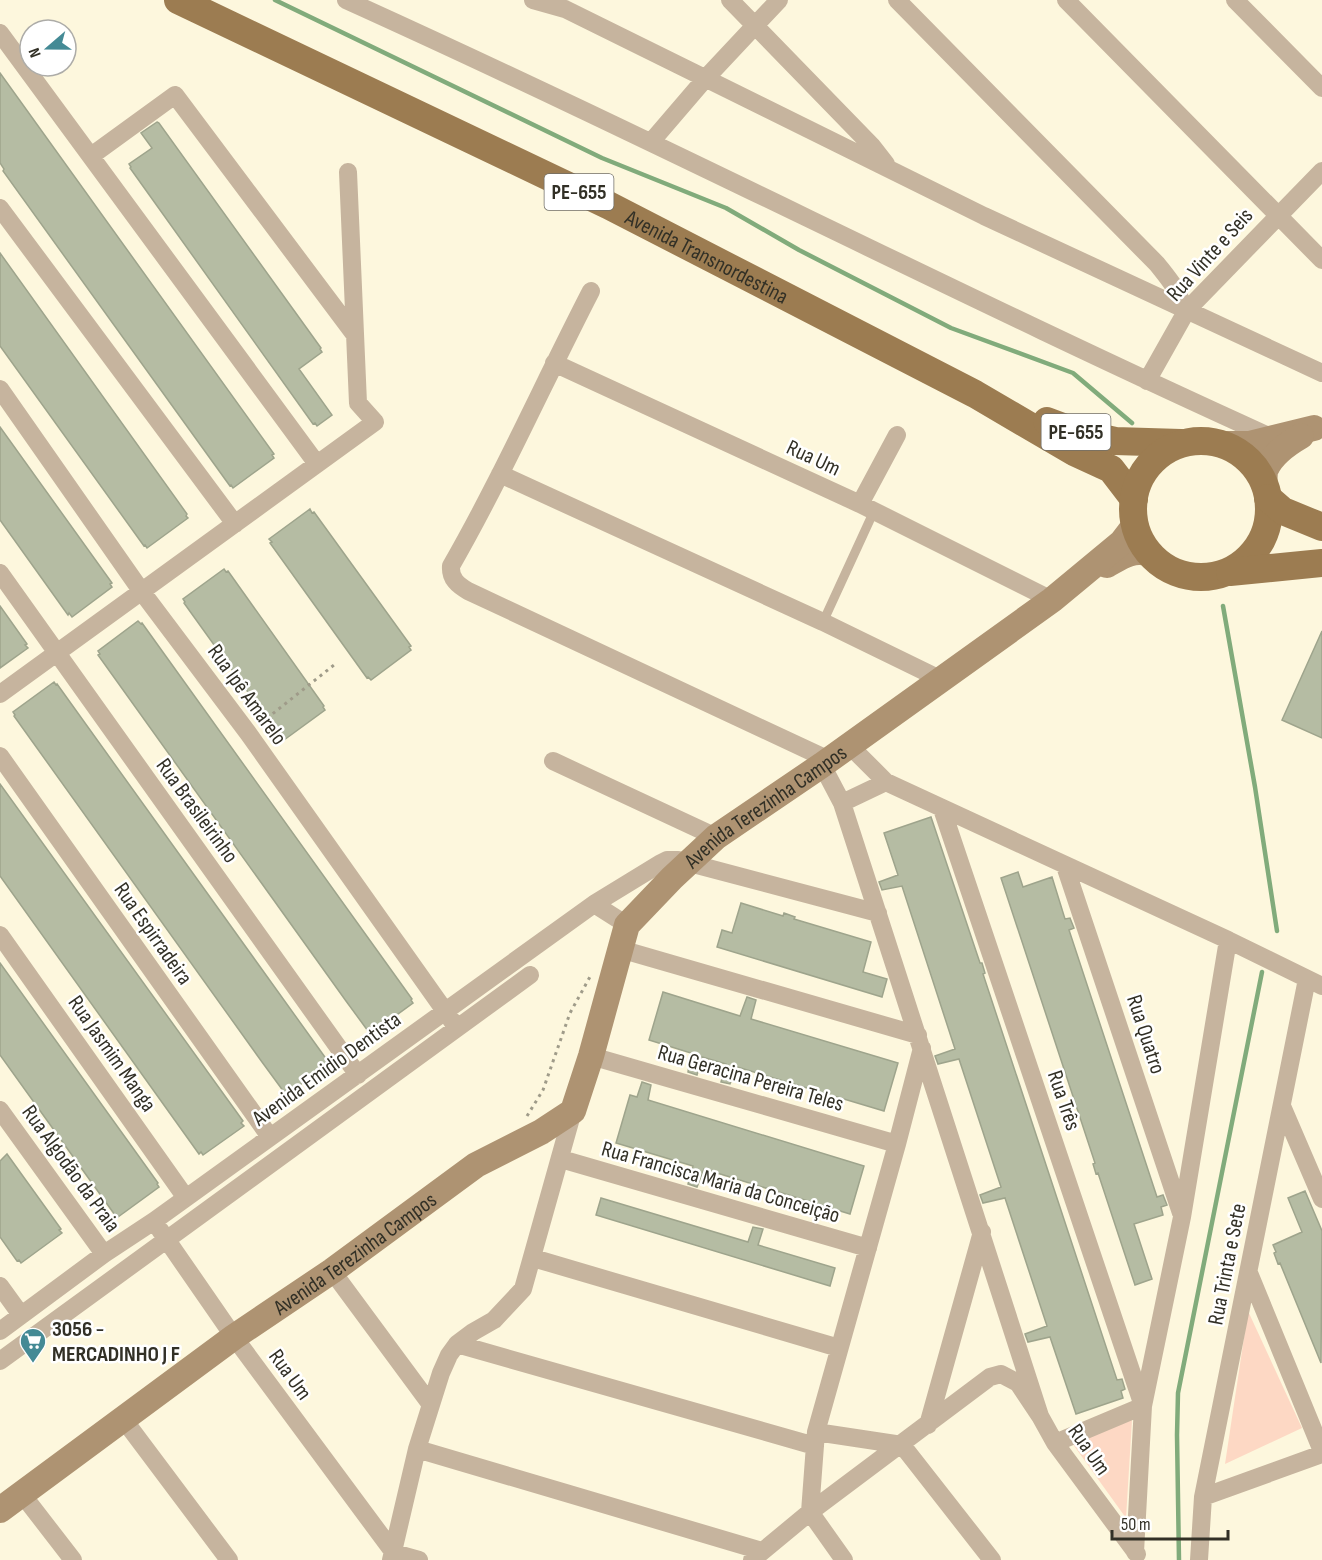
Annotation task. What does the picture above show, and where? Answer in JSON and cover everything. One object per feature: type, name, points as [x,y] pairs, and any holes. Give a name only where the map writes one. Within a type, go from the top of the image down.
[{"type":"main road","name":"Avenida Transnordestina","points":[[178,0],[608,206],[975,394],[1074,452],[1111,470],[1134,512]]},
{"type":"main road","name":"Avenida Transnordestina","points":[[975,394],[1097,438],[1115,441],[1184,443]]},
{"type":"main road","points":[[1322,527],[1283,511],[1266,491],[1254,466],[1244,456],[1220,444],[1204,441],[1184,443],[1167,450],[1153,460],[1142,474],[1134,512],[1141,540],[1150,554],[1161,564],[1182,575],[1206,577],[1228,572],[1322,563]]},
{"type":"main road","points":[[1228,572],[1246,561],[1263,539],[1269,519],[1266,491]]},
{"type":"street","points":[[346,0],[651,142],[1147,381],[1275,439]]},
{"type":"street","points":[[533,0],[561,5],[705,79],[984,216],[1322,373]]},
{"type":"street","points":[[730,0],[872,146],[891,169]]},
{"type":"street","points":[[651,142],[705,79],[779,0]]},
{"type":"street","points":[[897,0],[1156,264],[1180,295],[1185,309]]},
{"type":"street","points":[[1066,0],[1322,260]]},
{"type":"street","points":[[1234,0],[1322,88]]},
{"type":"street","points":[[0,33],[317,464]]},
{"type":"street","points":[[91,156],[176,95],[355,335]]},
{"type":"street","name":"Rua Vinte e Seis","points":[[1147,381],[1185,309],[1322,171]]},
{"type":"street","points":[[0,694],[375,422],[358,403],[348,172]]},
{"type":"street","points":[[0,208],[235,524]]},
{"type":"street","points":[[591,291],[501,474],[451,567],[450,573],[458,585],[833,756],[1315,982]]},
{"type":"street","name":"Rua Um","points":[[554,363],[867,507],[1061,593]]},
{"type":"street","name":"Rua Ipê Amarelo","points":[[0,389],[142,592],[248,733],[457,1028]]},
{"type":"street","points":[[1220,444],[1249,444],[1318,426]]},
{"type":"street","points":[[1266,491],[1266,469],[1274,458],[1289,443],[1318,426]]},
{"type":"street","points":[[867,507],[897,435]]},
{"type":"street","points":[[501,474],[823,622],[942,680]]},
{"type":"street","points":[[1061,593],[1122,542],[1134,512]]},
{"type":"street","points":[[1061,593],[1131,552],[1142,551],[1150,554]]},
{"type":"street","name":"Rua Brasileirinho","points":[[0,573],[358,1075]]},
{"type":"street","name":"Avenida Terezinha Campos","points":[[0,1510],[234,1337],[332,1270],[476,1165],[541,1132],[573,1111],[591,1056],[624,937],[686,864],[716,837],[942,680],[1061,593]]},
{"type":"street","name":"Rua Espirradeira","points":[[0,756],[270,1137]]},
{"type":"street","points":[[833,756],[842,802],[1040,1416]]},
{"type":"street","points":[[553,761],[716,837]]},
{"type":"street","points":[[842,802],[886,782]]},
{"type":"street","name":"Rua Três","points":[[942,809],[1143,1406]]},
{"type":"street","name":"Avenida Emidio Dentista","points":[[0,1331],[104,1254],[154,1221],[594,904],[661,863],[674,860],[878,913]]},
{"type":"street","name":"Rua Quatro","points":[[1065,866],[1182,1217]]},
{"type":"street","points":[[594,904],[624,937],[920,1042]]},
{"type":"street","name":"Rua Jasmim Manga","points":[[0,935],[186,1198]]},
{"type":"street","points":[[1138,1556],[1143,1406],[1182,1217],[1228,940]]},
{"type":"street","name":"Avenida Emidio Dentista","points":[[0,1361],[530,975]]},
{"type":"street","name":"Rua Trinta e Sete","points":[[1199,1560],[1203,1497],[1282,1106],[1315,982]]},
{"type":"street","points":[[844,1560],[810,1512],[815,1439],[897,1144],[920,1042]]},
{"type":"street","name":"Rua Geracina Pereira Teles","points":[[591,1056],[897,1144]]},
{"type":"street","points":[[1282,1106],[1322,1199]]},
{"type":"street","name":"Rua Algodão da Praia","points":[[0,1110],[104,1254]]},
{"type":"street","points":[[419,1560],[392,1556],[417,1449],[441,1373],[457,1344],[494,1320],[523,1289],[573,1111]]},
{"type":"street","name":"Rua Francisca Maria da Conceição","points":[[561,1159],[868,1248]]},
{"type":"street","name":"Rua Um","points":[[154,1221],[234,1337],[392,1556]]},
{"type":"street","points":[[417,1449],[757,1556],[810,1512],[928,1425],[982,1232]]},
{"type":"street","points":[[533,1258],[839,1348]]},
{"type":"street","points":[[332,1270],[431,1405]]},
{"type":"street","points":[[1203,1497],[1322,1452],[1249,1274]]},
{"type":"street","points":[[0,1286],[21,1315]]},
{"type":"street","points":[[457,1344],[815,1439],[902,1445],[992,1560]]},
{"type":"street","name":"Rua Um","points":[[928,1425],[990,1377],[1006,1375],[1018,1383],[1055,1443],[1138,1556]]},
{"type":"street","points":[[1055,1443],[1143,1406]]},
{"type":"street","points":[[124,1420],[230,1560]]},
{"type":"street","points":[[22,1494],[73,1560]]},
{"type":"lane","points":[[823,622],[867,507]]},
{"type":"path","points":[[248,733],[334,666]]},
{"type":"path","points":[[522,1122],[543,1090],[570,1013],[592,972]]},
{"type":"shaded area","points":[[1248,1311],[1302,1428],[1225,1464]]},
{"type":"shaded area","points":[[1132,1420],[1126,1518],[1072,1443]]},
{"type":"building","points":[[0,73],[274,454],[272,455],[274,458],[233,488],[3,171],[0,163]]},
{"type":"building","points":[[157,122],[321,348],[322,352],[299,369],[332,415],[317,426],[313,424],[130,168],[129,164],[152,148],[141,133]]},
{"type":"building","points":[[0,253],[187,514],[188,518],[147,548],[0,346]]},
{"type":"building","points":[[0,427],[112,583],[110,584],[112,587],[72,617],[69,613],[68,615],[0,520]]},
{"type":"building","points":[[310,509],[411,646],[409,647],[411,650],[371,680],[367,678],[270,543],[272,542],[269,539]]},
{"type":"building","points":[[224,569],[228,571],[324,706],[325,710],[284,740],[184,603],[183,599]]},
{"type":"building","points":[[0,606],[28,648],[0,668]]},
{"type":"building","points":[[138,621],[142,623],[412,999],[413,1003],[372,1033],[368,1031],[346,1001],[98,655],[100,654],[98,651]]},
{"type":"building","points":[[1322,631],[1322,738],[1282,720]]},
{"type":"building","points":[[54,682],[327,1060],[328,1065],[287,1094],[14,716],[13,712]]},
{"type":"building","points":[[0,784],[243,1121],[241,1123],[244,1126],[203,1155],[201,1152],[199,1154],[0,876]]},
{"type":"building","points":[[931,817],[980,963],[982,963],[985,973],[983,974],[1117,1380],[1122,1379],[1125,1389],[1121,1391],[1123,1398],[1076,1414],[1050,1337],[1028,1342],[1025,1334],[1047,1326],[1005,1198],[983,1203],[980,1195],[1001,1187],[959,1059],[938,1064],[935,1056],[955,1049],[902,886],[882,890],[879,882],[898,875],[884,833]]},
{"type":"building","points":[[1018,872],[1023,887],[1052,877],[1065,919],[1070,918],[1074,928],[1069,930],[1157,1197],[1163,1195],[1167,1205],[1161,1207],[1163,1215],[1134,1224],[1152,1279],[1135,1285],[1098,1173],[1096,1174],[1093,1164],[1095,1163],[1001,878]]},
{"type":"building","points":[[741,903],[783,916],[784,913],[795,917],[794,919],[871,942],[863,972],[887,979],[882,997],[717,947],[722,930],[732,933]]},
{"type":"building","points":[[0,963],[158,1183],[159,1187],[118,1217],[0,1055]]},
{"type":"building","points":[[663,992],[740,1016],[747,997],[756,1000],[751,1019],[898,1063],[884,1111],[737,1067],[730,1084],[721,1082],[726,1064],[702,1057],[697,1075],[688,1072],[691,1053],[649,1040]]},
{"type":"building","points":[[642,1082],[651,1085],[648,1100],[864,1166],[850,1214],[704,1169],[697,1187],[688,1184],[693,1166],[616,1143],[630,1095],[637,1097]]},
{"type":"building","points":[[7,1154],[62,1233],[21,1263],[17,1261],[0,1237],[0,1161]]},
{"type":"building","points":[[1305,1191],[1322,1231],[1321,1363],[1280,1263],[1278,1264],[1273,1245],[1302,1232],[1288,1198]]},
{"type":"building","points":[[601,1198],[748,1242],[753,1227],[763,1229],[758,1245],[835,1268],[830,1286],[596,1215]]},
{"type":"waterway","points":[[275,0],[602,158],[726,208],[799,250],[951,328],[1073,373],[1132,423]]},
{"type":"waterway","points":[[1223,606],[1255,787],[1277,931]]},
{"type":"waterway","points":[[1179,1560],[1178,1393],[1262,972]]},
{"type":"place","name":"3056 - MERCADINHO J F","points":[[33,1364]]}]
